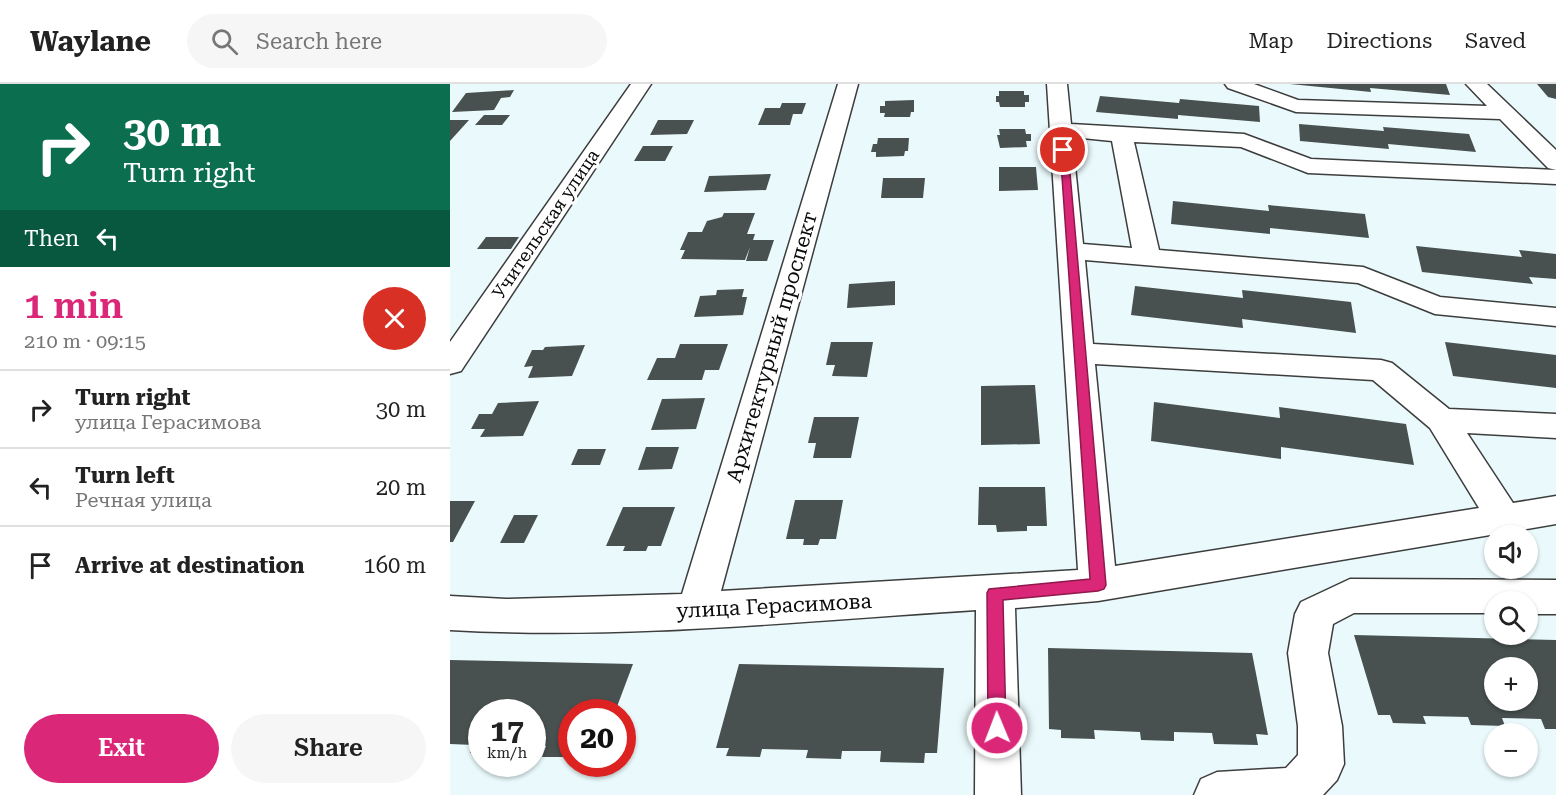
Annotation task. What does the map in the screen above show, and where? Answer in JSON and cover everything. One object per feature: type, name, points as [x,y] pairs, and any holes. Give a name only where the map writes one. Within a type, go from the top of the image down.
[{"type":"street","name":"Учительская улица","points":[[450,364],[641,84]]},
{"type":"street","name":"Архитектурный проспект","points":[[697,609],[848,84]]},
{"type":"street","points":[[1058,84],[1098,585]]},
{"type":"street","points":[[1235,84],[1296,106],[1505,113]]},
{"type":"street","points":[[1476,84],[1556,163]]},
{"type":"street","points":[[1061,130],[1244,141],[1308,166],[1556,177]]},
{"type":"street","points":[[1122,135],[1147,257]]},
{"type":"street","points":[[1071,251],[1363,275],[1435,305],[1556,317]]},
{"type":"street","points":[[1079,353],[1381,370],[1441,420],[1504,518]]},
{"type":"street","points":[[1441,420],[1556,426]]},
{"type":"street","name":"улица Герасимова","points":[[450,613],[506,616],[697,609],[995,593],[1098,585],[1556,510]]},
{"type":"street","points":[[995,593],[998,795]]},
{"type":"street","points":[[1216,795],[1296,791],[1321,764],[1320,726],[1308,653],[1315,614],[1350,596],[1556,597]]},
{"type":"building","points":[[1290,84],[1446,84],[1450,95],[1370,88],[1371,92]]},
{"type":"building","points":[[1537,84],[1556,84],[1556,99],[1548,97]]},
{"type":"building","points":[[514,90],[510,97],[501,98],[494,110],[452,112],[466,93]]},
{"type":"building","points":[[999,91],[1024,91],[1024,95],[1029,95],[1029,102],[1025,102],[1025,107],[1000,107],[999,102],[996,102]]},
{"type":"building","points":[[1100,96],[1179,103],[1180,99],[1259,106],[1260,122],[1178,115],[1178,119],[1096,112]]},
{"type":"building","points":[[914,100],[914,112],[911,112],[910,117],[884,117],[885,113],[880,113],[880,106],[885,106],[885,101]]},
{"type":"building","points":[[782,103],[806,103],[802,114],[793,114],[790,125],[758,125],[765,108],[780,108]]},
{"type":"building","points":[[484,115],[510,115],[502,125],[475,125]]},
{"type":"building","points":[[450,120],[469,120],[450,141]]},
{"type":"building","points":[[658,120],[694,120],[687,134],[650,135]]},
{"type":"building","points":[[1299,124],[1384,131],[1383,127],[1469,134],[1476,152],[1388,144],[1389,149],[1300,141]]},
{"type":"building","points":[[999,129],[1025,129],[1026,134],[1031,134],[1031,141],[1026,141],[1027,147],[1000,148],[997,135],[1000,135]]},
{"type":"building","points":[[878,138],[909,138],[908,151],[905,151],[904,156],[876,157],[876,152],[871,152]]},
{"type":"building","points":[[643,146],[673,146],[665,161],[634,161]]},
{"type":"building","points":[[999,167],[1036,167],[1038,190],[999,191]]},
{"type":"building","points":[[771,174],[766,190],[704,192],[709,176]]},
{"type":"building","points":[[883,178],[925,178],[923,198],[881,198]]},
{"type":"building","points":[[1173,201],[1269,211],[1268,205],[1365,214],[1369,238],[1270,228],[1270,234],[1171,224]]},
{"type":"building","points":[[724,213],[755,213],[747,234],[755,234],[753,240],[774,240],[767,261],[746,261],[750,247],[745,260],[681,259],[685,250],[680,250],[688,232],[702,232],[707,221],[722,217]]},
{"type":"building","points":[[486,237],[519,237],[511,249],[477,249]]},
{"type":"building","points":[[1416,246],[1522,257],[1519,250],[1556,254],[1556,279],[1529,277],[1533,284],[1422,272]]},
{"type":"building","points":[[895,281],[895,305],[847,308],[849,284]]},
{"type":"building","points":[[1135,286],[1243,298],[1242,290],[1351,302],[1356,333],[1242,319],[1243,328],[1131,315]]},
{"type":"building","points":[[744,289],[742,297],[747,297],[743,315],[694,317],[700,296],[716,295],[717,290]]},
{"type":"building","points":[[831,342],[873,342],[867,377],[832,376],[835,365],[826,365]]},
{"type":"building","points":[[1445,342],[1556,355],[1556,388],[1453,376]]},
{"type":"building","points":[[680,344],[728,344],[719,370],[705,370],[702,380],[647,380],[657,358],[675,358]]},
{"type":"building","points":[[585,345],[572,376],[528,378],[533,366],[524,367],[532,350]]},
{"type":"building","points":[[1035,385],[1040,444],[981,445],[981,386]]},
{"type":"building","points":[[705,398],[696,429],[651,430],[662,399]]},
{"type":"building","points":[[539,401],[523,436],[480,437],[485,429],[471,429],[479,414],[492,414],[498,403]]},
{"type":"building","points":[[1154,402],[1280,418],[1279,407],[1406,424],[1414,465],[1281,447],[1281,459],[1151,441]]},
{"type":"building","points":[[814,417],[859,417],[851,458],[813,458],[816,443],[808,443]]},
{"type":"building","points":[[646,447],[679,447],[672,469],[638,470]]},
{"type":"building","points":[[578,449],[606,449],[600,465],[571,465]]},
{"type":"building","points":[[979,487],[1045,487],[1047,526],[1027,526],[1027,531],[997,532],[996,525],[978,525]]},
{"type":"building","points":[[795,500],[843,500],[836,539],[820,539],[818,545],[803,545],[804,539],[786,539]]},
{"type":"building","points":[[450,501],[475,501],[453,542],[450,542]]},
{"type":"building","points":[[623,507],[675,507],[661,546],[648,546],[646,551],[623,551],[625,546],[606,546]]},
{"type":"building","points":[[514,515],[538,515],[524,543],[500,543]]},
{"type":"building","points":[[1354,635],[1484,638],[1484,645],[1538,645],[1538,640],[1556,640],[1556,729],[1545,729],[1541,719],[1502,718],[1504,723],[1484,723],[1484,725],[1471,725],[1468,717],[1423,716],[1426,724],[1393,723],[1390,715],[1378,715]]},
{"type":"building","points":[[1048,648],[1252,653],[1268,735],[1256,734],[1258,745],[1214,744],[1212,733],[1174,732],[1174,741],[1141,740],[1140,732],[1094,730],[1095,739],[1061,738],[1061,730],[1049,729]]},
{"type":"building","points":[[450,660],[633,664],[620,699],[558,699],[558,757],[546,757],[546,699],[468,699],[468,745],[450,744]]},
{"type":"building","points":[[739,664],[944,668],[937,753],[925,753],[924,763],[880,762],[881,751],[842,751],[841,759],[806,758],[808,750],[762,749],[760,757],[726,756],[729,748],[716,748]]},
{"type":"route","points":[[997,728],[995,593],[1098,585],[1063,150]]}]
